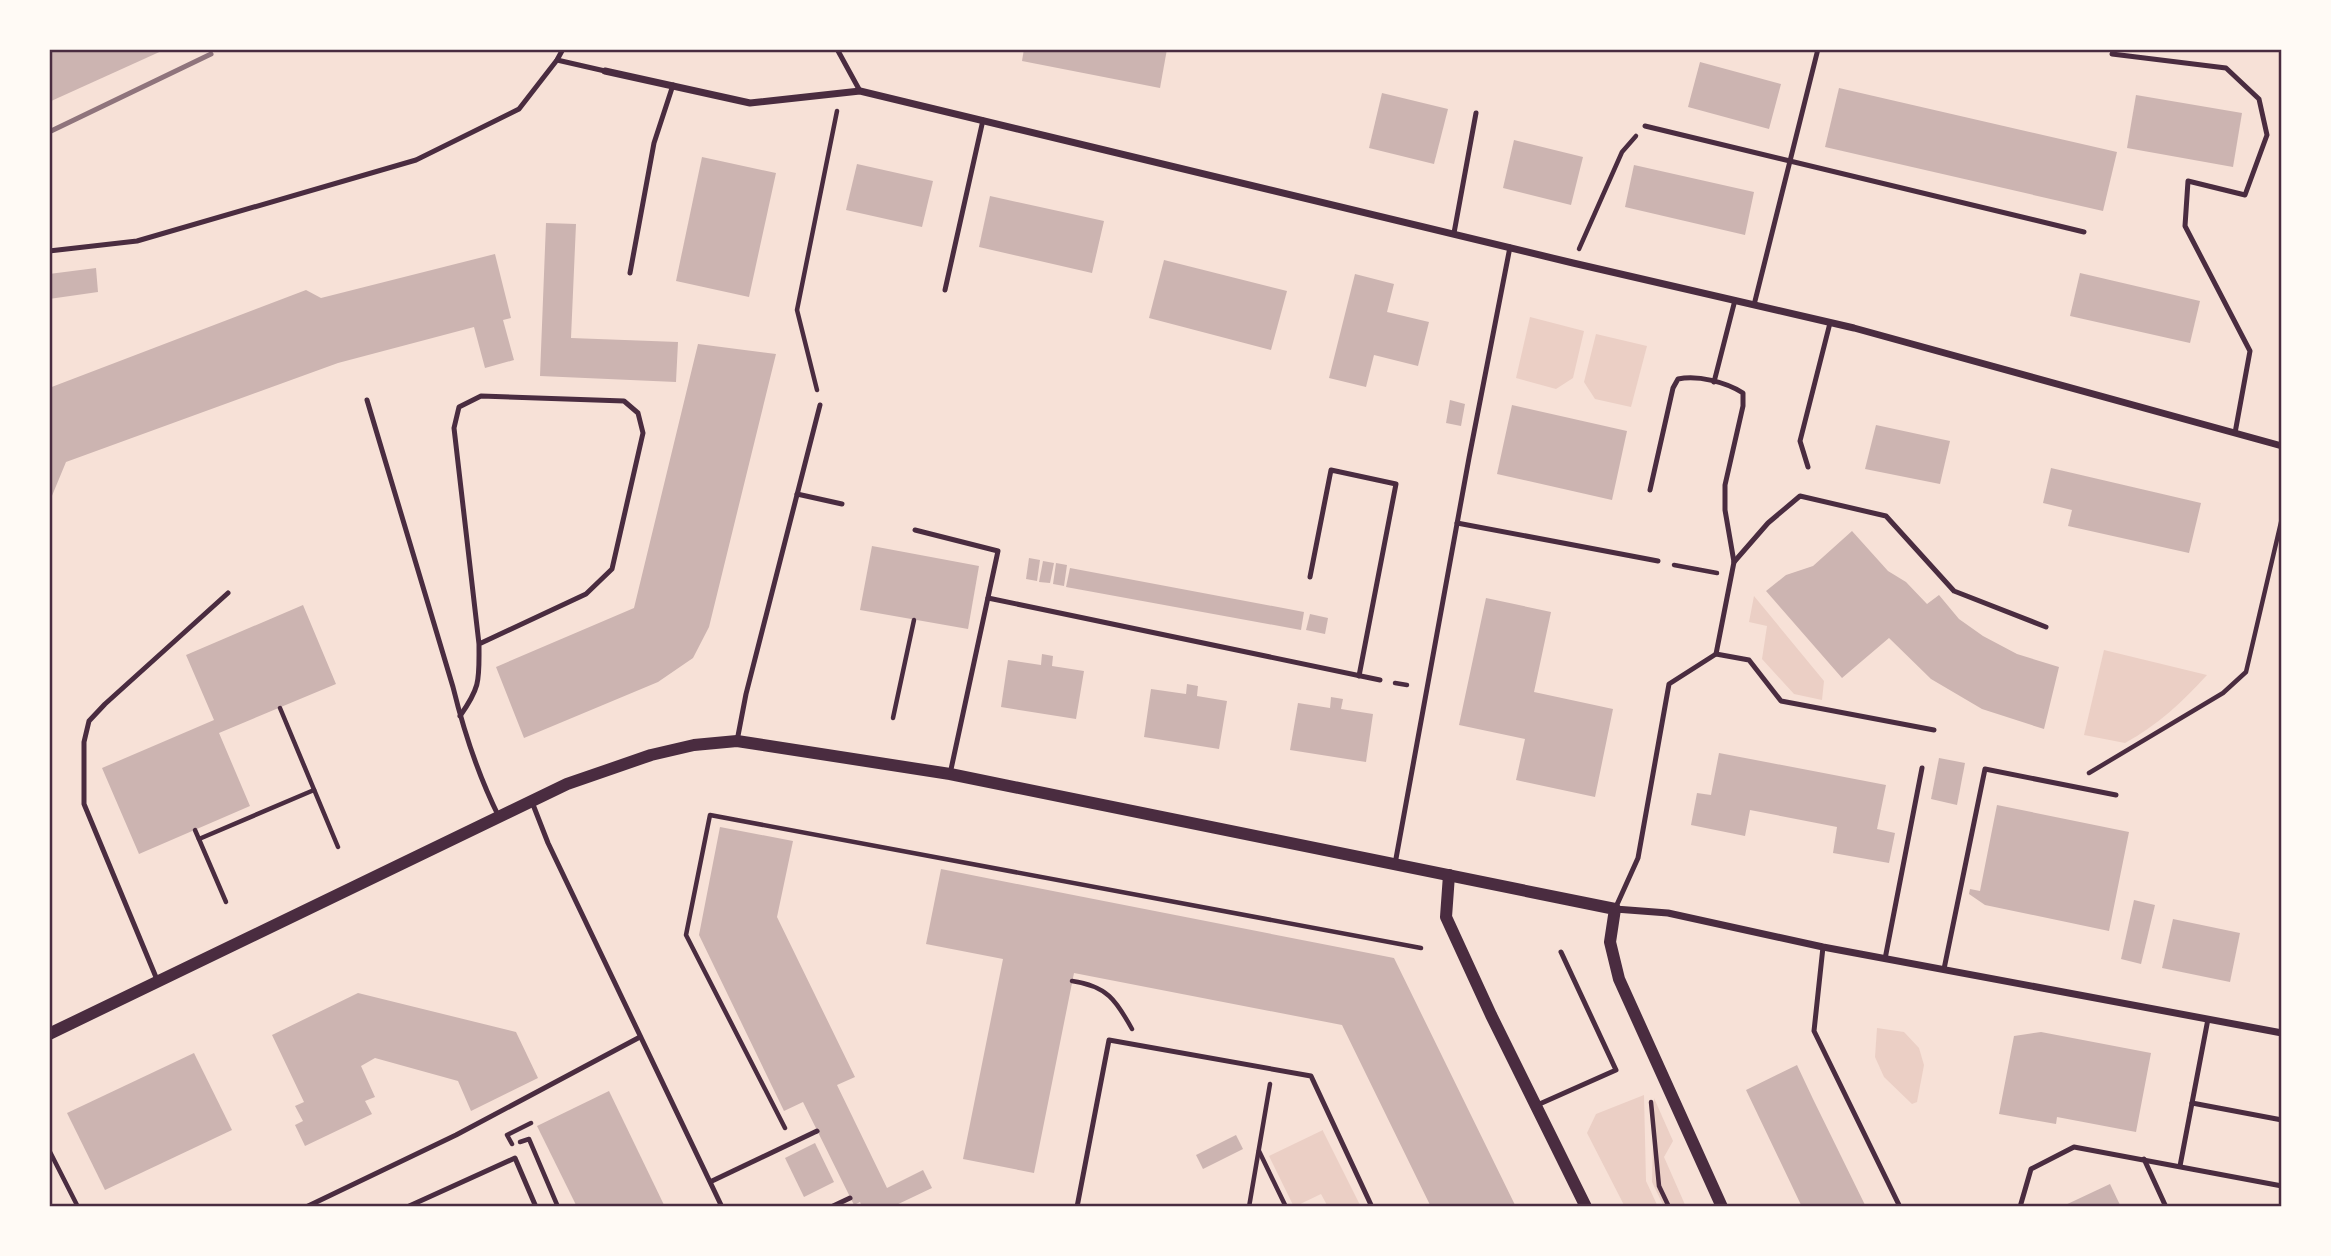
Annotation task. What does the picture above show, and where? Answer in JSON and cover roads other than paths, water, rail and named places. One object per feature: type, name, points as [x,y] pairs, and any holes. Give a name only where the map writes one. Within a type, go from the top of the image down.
[{"type":"street","points":[[605,71],[750,103],[860,91],[1830,323],[2282,446]]},
{"type":"street","points":[[49,1034],[567,784],[651,755],[694,745],[737,741],[950,774],[1615,909],[1668,913],[1823,947],[2282,1033]]},
{"type":"street","points":[[1449,875],[1446,917],[1586,1207]]},
{"type":"street","points":[[1615,909],[1610,942],[1619,979],[1722,1207]]},
{"type":"lane","points":[[49,251],[136,241],[416,160],[519,109],[563,49]]},
{"type":"lane","points":[[837,49],[860,91]]},
{"type":"lane","points":[[1754,305],[1818,49]]},
{"type":"lane","points":[[2112,54],[2226,68],[2259,99],[2267,135],[2245,195],[2188,181],[2185,226],[2250,351],[2235,433]]},
{"type":"lane","points":[[557,60],[605,71]]},
{"type":"lane","points":[[630,273],[654,143],[673,85]]},
{"type":"lane","points":[[1454,233],[1476,113]]},
{"type":"lane","points":[[945,290],[983,120]]},
{"type":"lane","points":[[1645,126],[2084,232]]},
{"type":"lane","points":[[1395,864],[1510,247]]},
{"type":"lane","points":[[1714,382],[1735,300]]},
{"type":"lane","points":[[1808,467],[1800,442],[1830,323]]},
{"type":"lane","points":[[1650,490],[1673,388],[1678,379],[1690,376],[1732,387],[1743,393],[1743,406],[1725,485],[1734,562],[1716,654]]},
{"type":"lane","points":[[460,716],[476,694],[479,644],[454,428],[458,407],[481,396],[624,401],[638,413],[643,433],[612,569],[586,594],[479,644]]},
{"type":"lane","points":[[367,400],[480,780],[499,817]]},
{"type":"lane","points":[[737,741],[746,694],[820,405]]},
{"type":"lane","points":[[1310,577],[1331,470],[1395,484],[1359,676]]},
{"type":"lane","points":[[797,494],[842,504]]},
{"type":"lane","points":[[1734,562],[1769,523],[1800,496],[1886,516],[1954,591],[2046,627]]},
{"type":"lane","points":[[1457,523],[1658,562]]},
{"type":"lane","points":[[915,530],[998,551],[950,774]]},
{"type":"lane","points":[[158,982],[84,804],[84,742],[89,721],[104,704],[229,593]]},
{"type":"lane","points":[[988,598],[1380,680]]},
{"type":"lane","points":[[1615,909],[1638,858],[1669,684],[1716,654],[1749,660],[1781,702],[1934,730]]},
{"type":"lane","points":[[1885,959],[1922,768]]},
{"type":"lane","points":[[1944,969],[1985,769],[2116,795]]},
{"type":"lane","points":[[532,802],[548,843],[712,1181],[722,1207]]},
{"type":"lane","points":[[1823,947],[1814,1031],[1900,1207]]},
{"type":"lane","points":[[1535,1106],[1616,1070],[1561,952]]},
{"type":"lane","points":[[2180,1166],[2208,1019]]},
{"type":"lane","points":[[306,1207],[456,1135],[640,1037]]},
{"type":"lane","points":[[1077,1207],[1109,1040],[1311,1076],[1372,1207]]},
{"type":"lane","points":[[2192,1103],[2282,1120]]},
{"type":"lane","points":[[712,1181],[817,1131]]},
{"type":"lane","points":[[2020,1207],[2031,1169],[2074,1147],[2282,1186]]},
{"type":"lane","points":[[407,1207],[515,1158],[537,1207]]},
{"type":"lane","points":[[2144,1159],[2166,1207]]},
{"type":"lane","points":[[831,1207],[850,1198]]},
{"type":"railway","points":[[49,132],[211,54]]}]
